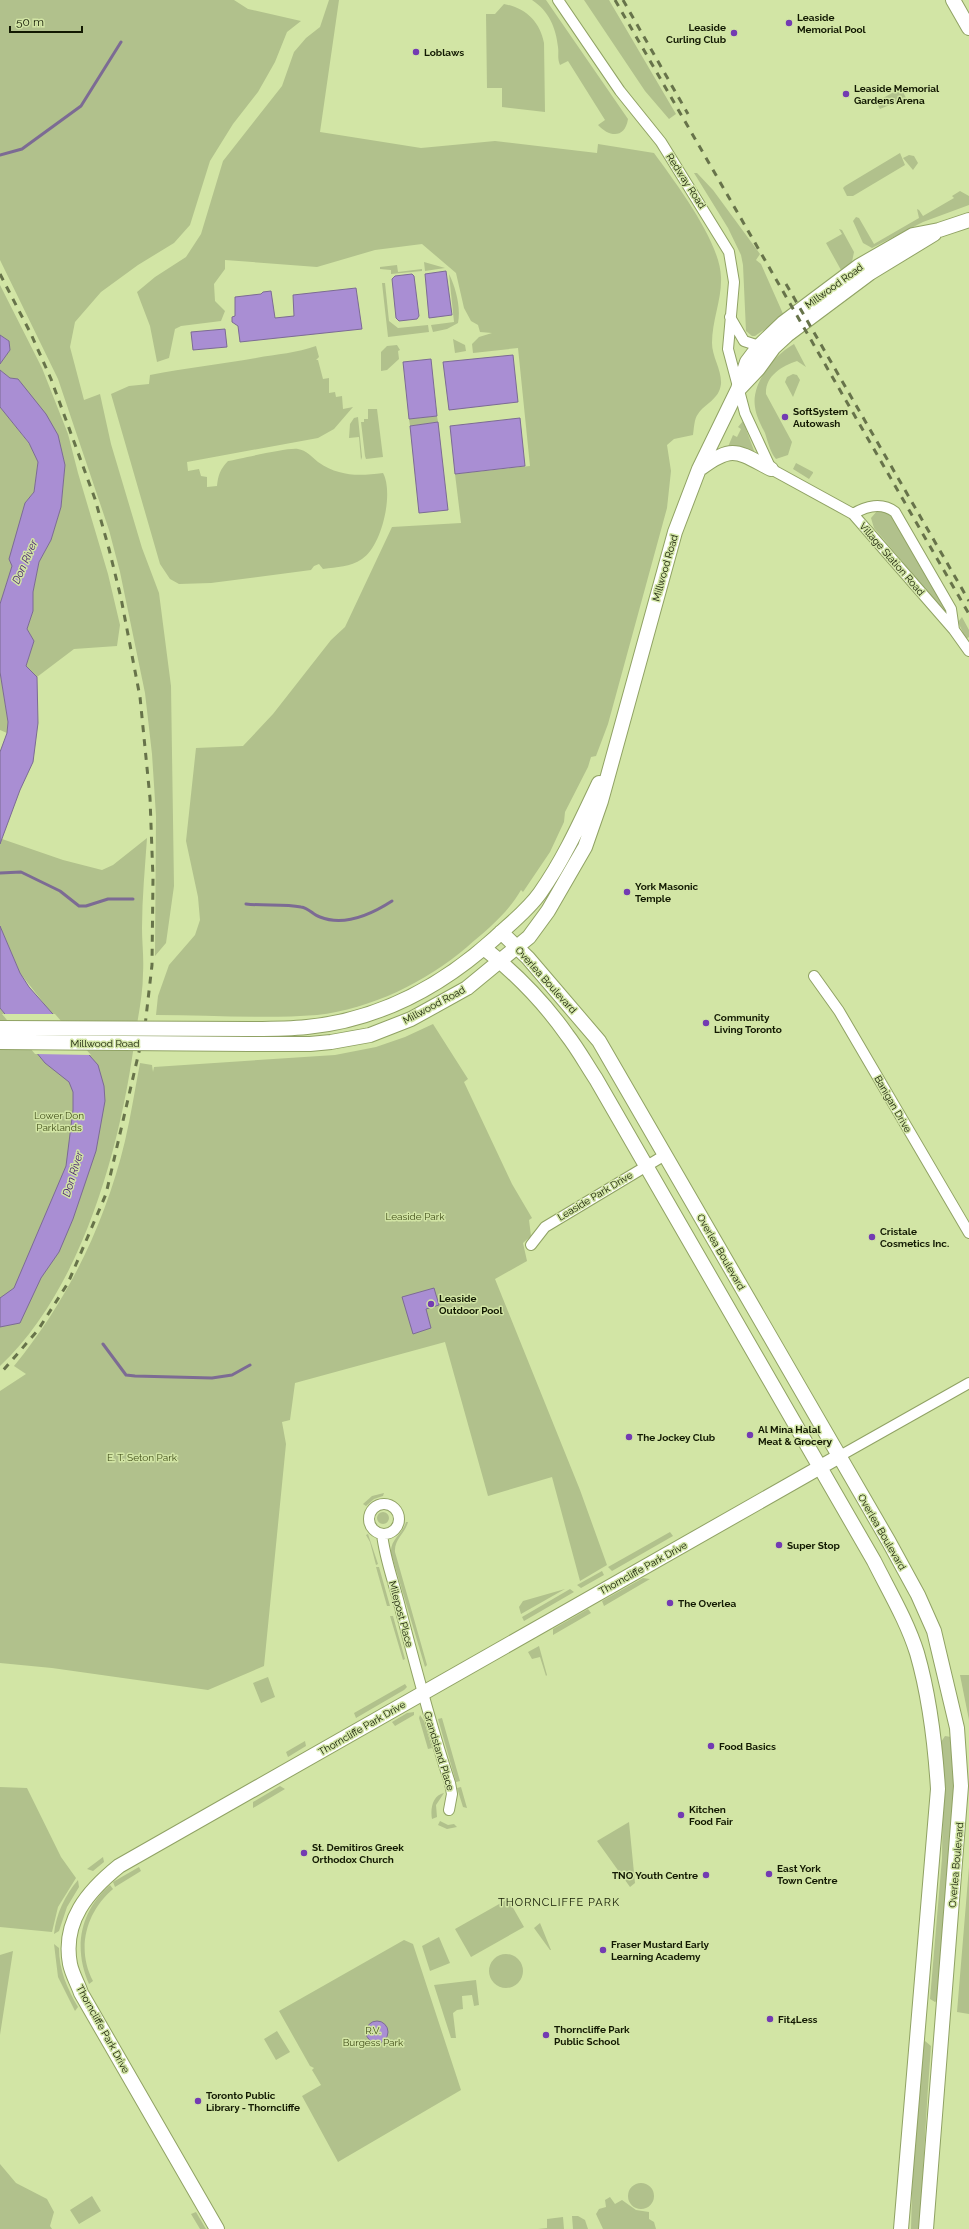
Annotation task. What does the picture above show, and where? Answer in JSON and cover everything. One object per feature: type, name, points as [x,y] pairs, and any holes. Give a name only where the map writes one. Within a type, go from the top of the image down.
[{"type":"main road","points":[[953,0],[969,28]]},
{"type":"main road","name":"Millwood Road","points":[[0,1042],[310,1044],[370,1035],[415,1018],[467,988],[517,948],[529,937],[548,911],[585,847],[596,817],[675,532],[699,469],[738,389],[747,362],[759,346],[783,323],[859,266],[913,234],[939,230],[969,220]]},
{"type":"main road","name":"Millwood Road","points":[[738,389],[758,369],[774,347],[787,335],[870,273],[939,230]]},
{"type":"main road","points":[[699,469],[717,457],[728,452],[737,453],[771,469]]},
{"type":"main road","name":"Millwood Road","points":[[0,1028],[249,1030],[311,1026],[368,1015],[410,998],[452,972],[484,948],[519,917],[539,893],[576,832],[613,754]]},
{"type":"main road","name":"Overlea Boulevard","points":[[501,932],[517,948],[599,1041],[896,1555],[918,1595],[934,1632],[957,1728],[961,1806],[926,2229]]},
{"type":"main road","name":"Overlea Boulevard","points":[[484,948],[500,961],[529,990],[568,1035],[874,1561],[902,1615],[916,1652],[934,1729],[938,1789],[901,2229]]},
{"type":"main road","name":"Thorncliffe Park Drive","points":[[217,2229],[81,1993],[70,1964],[72,1928],[79,1908],[94,1886],[119,1866],[422,1692],[838,1457]]},
{"type":"street","name":"Redway Road","points":[[558,0],[620,91],[661,142],[729,252],[734,282],[728,349],[738,389]]},
{"type":"street","points":[[730,317],[744,341],[759,346]]},
{"type":"street","points":[[738,389],[744,413],[771,469]]},
{"type":"street","name":"Village Station Road","points":[[771,469],[853,514],[954,630],[969,650]]},
{"type":"street","points":[[853,514],[879,505],[888,506],[895,512],[951,609],[954,630]]},
{"type":"street","name":"Banigan Drive","points":[[814,976],[839,1011],[969,1233]]},
{"type":"street","name":"Leaside Park Drive","points":[[531,1245],[545,1227],[665,1155]]},
{"type":"street","name":"Thorncliffe Park Drive","points":[[838,1457],[969,1383]]},
{"type":"street","name":"Milepost Place","points":[[382,1534],[385,1556],[401,1609],[422,1692]]},
{"type":"street","name":"Grandstand Place","points":[[422,1692],[450,1783],[452,1794],[449,1810]]},
{"type":"green space","points":[[0,0],[234,0],[248,9],[301,21],[287,32],[275,62],[258,92],[233,124],[210,161],[190,225],[174,243],[138,265],[101,292],[75,322],[70,347],[84,400],[100,394],[111,444],[142,548],[159,593],[171,686],[174,886],[166,943],[155,956],[156,816],[152,754],[145,693],[120,572],[109,530],[58,379],[0,260]]},
{"type":"green space","points":[[329,0],[339,0],[320,132],[421,148],[495,141],[597,153],[598,144],[654,153],[695,212],[713,247],[719,263],[721,285],[712,334],[712,348],[720,374],[721,384],[715,398],[701,410],[697,416],[693,435],[674,439],[667,445],[671,471],[667,508],[608,724],[596,756],[591,757],[588,767],[565,812],[564,822],[550,852],[523,892],[521,890],[510,906],[489,928],[451,960],[434,972],[397,992],[357,1007],[337,1012],[298,1016],[257,1017],[156,1015],[158,996],[169,965],[195,935],[200,920],[198,897],[186,841],[196,748],[243,746],[273,714],[331,640],[345,627],[392,527],[461,523],[455,474],[530,466],[518,348],[473,353],[472,344],[479,337],[492,333],[480,332],[478,325],[471,321],[464,308],[456,273],[422,244],[375,250],[317,267],[225,260],[225,269],[214,284],[215,301],[225,311],[221,321],[181,326],[175,329],[169,358],[157,362],[150,326],[137,292],[155,277],[186,257],[201,234],[223,161],[282,86],[294,52],[306,38],[320,27]]},
{"type":"green space","points":[[532,0],[546,0],[628,119],[624,130],[620,133],[612,134],[602,129],[598,125],[605,120],[568,61],[560,65],[557,40],[551,20],[543,9]]},
{"type":"green space","points":[[584,0],[609,0],[676,114],[669,119],[645,91]]},
{"type":"green space","points":[[504,4],[519,9],[531,17],[542,35],[544,43],[545,112],[502,107],[502,88],[487,88],[486,14],[495,14]]},
{"type":"green space","points":[[901,88],[906,98],[880,109],[876,102]]},
{"type":"green space","points":[[900,153],[905,165],[853,196],[847,196],[843,188],[845,186]]},
{"type":"green space","points":[[909,155],[914,156],[918,163],[913,170],[903,158]]},
{"type":"green space","points":[[694,173],[697,173],[713,190],[760,254],[756,260],[761,264],[784,316],[755,336],[752,336],[746,331],[743,265],[741,255],[728,228]]},
{"type":"green space","points":[[960,191],[969,196],[969,205],[923,222],[872,248],[863,243],[853,221],[856,217],[859,218],[874,244],[919,218],[917,209],[923,216],[954,198],[952,196]]},
{"type":"green space","points":[[839,229],[842,230],[854,252],[852,262],[841,270],[826,243],[842,234]]},
{"type":"green space","points":[[424,262],[445,268],[425,271]]},
{"type":"green space","points":[[397,265],[398,272],[422,269],[422,271],[391,274],[391,270],[380,269],[380,267]]},
{"type":"green space","points":[[449,274],[454,285],[457,298],[459,311],[458,323],[447,329],[433,332],[431,325],[454,322]]},
{"type":"green space","points":[[382,283],[385,283],[389,321],[398,328],[428,325],[429,332],[388,337]]},
{"type":"green space","points":[[0,285],[42,368],[68,434],[108,574],[120,625],[117,646],[74,649],[37,677],[26,666],[34,641],[27,629],[33,611],[33,592],[39,562],[51,540],[61,507],[65,465],[58,436],[18,379],[10,378],[0,370],[0,364],[10,350],[9,341],[0,335]]},
{"type":"green space","points":[[453,339],[465,345],[466,351],[455,353]]},
{"type":"green space","points":[[794,344],[806,367],[797,361],[780,369],[771,377],[766,388],[766,394],[792,442],[788,455],[776,459],[758,417],[755,407],[755,398],[760,379],[772,362]]},
{"type":"green space","points":[[397,345],[400,350],[398,351],[399,359],[387,370],[381,371],[381,352],[387,346]]},
{"type":"green space","points":[[316,346],[319,357],[316,360],[318,360],[323,379],[329,378],[329,393],[335,392],[336,397],[342,396],[343,409],[353,407],[334,429],[318,438],[187,462],[188,471],[199,469],[201,476],[207,477],[207,487],[217,486],[220,473],[228,461],[275,451],[298,449],[309,454],[326,467],[342,473],[366,475],[383,473],[387,493],[386,506],[384,519],[375,543],[362,559],[353,564],[343,566],[323,569],[319,564],[314,566],[311,570],[211,583],[179,584],[170,579],[160,564],[111,394],[129,386],[149,384],[150,375],[287,353]]},
{"type":"green space","points":[[793,374],[797,375],[800,380],[793,397],[785,382],[787,377]]},
{"type":"green space","points":[[0,406],[30,445],[38,462],[34,492],[25,503],[12,566],[0,604]]},
{"type":"green space","points":[[368,409],[377,409],[383,457],[366,459],[365,456],[361,422],[364,422],[364,419],[368,419]]},
{"type":"green space","points":[[437,416],[438,422],[410,426],[409,419]]},
{"type":"green space","points":[[358,417],[362,457],[361,460],[359,437],[349,438],[350,424],[354,418]]},
{"type":"green space","points":[[743,421],[756,456],[727,449],[733,435],[737,437],[741,429],[738,427]]},
{"type":"green space","points":[[796,463],[813,472],[809,479],[793,469]]},
{"type":"green space","points":[[877,511],[889,511],[947,612],[943,610],[874,528],[871,518]]},
{"type":"green space","points":[[962,617],[969,630],[969,637],[966,639],[958,622]]},
{"type":"green space","points":[[0,672],[8,722],[7,733],[0,730]]},
{"type":"green space","name":"Lower Don Parklands","points":[[147,838],[142,906],[142,995],[130,1073],[121,1119],[109,1165],[94,1210],[76,1255],[55,1296],[29,1333],[0,1366],[0,1008],[3,1012],[53,1015],[20,973],[0,926],[0,844],[2,839],[63,860],[102,870],[113,865]]},
{"type":"green space","name":"E. T. Seton Park","points":[[433,1024],[468,1079],[464,1082],[512,1184],[532,1218],[529,1220],[531,1236],[523,1243],[527,1261],[495,1279],[580,1490],[607,1565],[580,1581],[552,1477],[488,1496],[445,1342],[295,1383],[290,1420],[282,1422],[286,1444],[264,1666],[208,1690],[52,1668],[0,1663],[0,1391],[26,1374],[14,1366],[51,1315],[68,1288],[95,1231],[117,1172],[125,1141],[140,1063],[152,1065],[153,1072],[154,1067],[335,1055],[376,1047],[405,1037]]},
{"type":"green space","points":[[384,1493],[383,1496],[374,1499],[366,1506],[363,1504],[372,1496]]},
{"type":"green space","points":[[383,1512],[387,1514],[389,1518],[387,1522],[383,1524],[379,1522],[377,1518],[379,1514]]},
{"type":"green space","points":[[406,1522],[408,1522],[407,1526],[396,1544],[395,1552],[427,1665],[425,1667],[391,1553],[392,1544]]},
{"type":"green space","points":[[670,1532],[673,1536],[612,1571],[608,1567]]},
{"type":"green space","points":[[368,1534],[378,1564],[376,1565],[370,1542],[366,1535]]},
{"type":"green space","points":[[376,1567],[379,1567],[390,1606],[387,1606]]},
{"type":"green space","points":[[602,1571],[604,1575],[581,1588],[577,1585]]},
{"type":"green space","points":[[643,1578],[650,1579],[604,1606],[602,1601]]},
{"type":"green space","points":[[565,1589],[521,1614],[519,1607],[523,1601]]},
{"type":"green space","points":[[570,1589],[574,1592],[524,1621],[522,1617]]},
{"type":"green space","points":[[588,1609],[591,1613],[553,1635],[553,1629]]},
{"type":"green space","points":[[390,1616],[393,1616],[405,1659],[403,1660]]},
{"type":"green space","points":[[539,1646],[547,1675],[546,1676],[540,1657],[532,1659],[528,1652]]},
{"type":"green space","points":[[960,1675],[969,1675],[969,1720]]},
{"type":"green space","points":[[268,1677],[275,1697],[261,1703],[253,1683]]},
{"type":"green space","points":[[405,1684],[407,1687],[404,1690],[356,1718],[354,1713]]},
{"type":"green space","points":[[414,1712],[414,1715],[395,1726],[392,1722],[407,1713]]},
{"type":"green space","points":[[420,1715],[424,1721],[432,1748],[428,1749],[419,1718]]},
{"type":"green space","points":[[442,1718],[460,1781],[456,1782],[438,1719]]},
{"type":"green space","points":[[945,1736],[951,1737],[956,1782],[939,1999],[935,2002],[930,1999],[942,1858],[943,1789],[941,1742]]},
{"type":"green space","points":[[305,1741],[306,1746],[288,1757],[286,1752]]},
{"type":"green space","points":[[280,1786],[285,1789],[253,1808],[253,1802]]},
{"type":"green space","points":[[0,1787],[27,1788],[61,1857],[76,1878],[58,1907],[52,1932],[0,1927]]},
{"type":"green space","points":[[461,1787],[467,1808],[463,1807],[457,1788]]},
{"type":"green space","points":[[444,1793],[436,1805],[437,1817],[432,1819],[431,1811],[433,1803],[437,1796]]},
{"type":"green space","points":[[440,1821],[448,1825],[454,1824],[457,1827],[447,1829],[438,1825]]},
{"type":"green space","points":[[629,1822],[635,1883],[630,1887],[597,1841]]},
{"type":"green space","points":[[103,1857],[104,1862],[93,1871],[87,1869]]},
{"type":"green space","points":[[139,1867],[141,1871],[115,1887],[113,1882]]},
{"type":"green space","points":[[969,1867],[969,2014],[957,2012]]},
{"type":"green space","points":[[78,1880],[79,1887],[67,1907],[59,1931],[54,1934],[62,1905]]},
{"type":"green space","points":[[110,1885],[113,1889],[96,1909],[86,1932],[85,1956],[93,1981],[89,1984],[81,1957],[82,1931],[92,1906]]},
{"type":"green space","points":[[508,1899],[524,1927],[471,1957],[455,1929]]},
{"type":"green space","points":[[540,1923],[551,1950],[534,1928]]},
{"type":"green space","points":[[439,1937],[450,1963],[430,1971],[422,1946]]},
{"type":"green space","name":"R.V. Burgess Park","points":[[404,1940],[413,1944],[461,2090],[338,2162],[302,2096],[321,2085],[312,2070],[314,2068],[310,2066],[279,2011]]},
{"type":"green space","points":[[54,1944],[59,1948],[60,1964],[64,1979],[78,2007],[75,2011],[58,1977]]},
{"type":"green space","points":[[13,1951],[0,2035],[0,1955]]},
{"type":"green space","points":[[509,1954],[516,1956],[521,1961],[523,1971],[521,1981],[516,1986],[503,1988],[496,1986],[491,1981],[489,1968],[491,1961],[496,1956]]},
{"type":"green space","points":[[476,1980],[479,2005],[474,2006],[472,1995],[462,1996],[463,2009],[457,2010],[453,2013],[456,2038],[451,2038],[434,1985]]},
{"type":"green space","points":[[277,2031],[290,2052],[276,2060],[264,2039]]},
{"type":"green space","points":[[925,2041],[931,2046],[921,2206],[919,2229],[911,2229],[913,2155]]},
{"type":"green space","points":[[0,2164],[16,2183],[47,2199],[54,2212],[50,2226],[52,2229],[0,2229]]},
{"type":"green space","points":[[641,2183],[650,2187],[654,2196],[650,2205],[641,2209],[632,2205],[628,2196],[632,2187]]},
{"type":"green space","points":[[92,2196],[101,2211],[79,2224],[70,2210]]},
{"type":"green space","points":[[610,2197],[615,2204],[622,2200],[636,2210],[649,2212],[649,2219],[654,2222],[656,2229],[603,2229],[596,2214],[599,2209],[606,2207],[605,2200]]},
{"type":"green space","points":[[196,2212],[206,2229],[200,2229],[191,2214]]},
{"type":"green space","points":[[572,2216],[578,2216],[585,2220],[588,2229],[573,2229]]},
{"type":"green space","points":[[563,2217],[564,2229],[538,2229],[547,2228],[547,2219]]},
{"type":"water","points":[[446,271],[452,315],[429,318],[425,274]]},
{"type":"water","points":[[412,274],[414,276],[419,316],[417,319],[399,321],[396,318],[392,279],[395,276]]},
{"type":"water","points":[[356,288],[362,329],[240,342],[238,326],[232,322],[232,317],[235,316],[235,297],[261,294],[263,292],[271,291],[275,318],[294,316],[293,295]]},
{"type":"water","points":[[225,329],[227,347],[193,350],[191,332]]},
{"type":"water","points":[[0,335],[9,341],[10,350],[0,364]]},
{"type":"water","points":[[513,355],[518,402],[449,410],[443,362]]},
{"type":"water","points":[[431,359],[437,416],[409,419],[403,362]]},
{"type":"water","name":"Don River","points":[[0,370],[10,378],[18,379],[46,414],[58,435],[65,465],[61,507],[51,540],[39,562],[33,592],[33,611],[27,629],[34,641],[26,666],[37,677],[38,723],[33,762],[20,790],[0,844],[0,752],[7,733],[8,722],[0,672],[0,604],[12,566],[9,559],[25,503],[34,492],[38,462],[29,443],[0,407]]},
{"type":"water","points":[[520,418],[525,466],[455,474],[450,426]]},
{"type":"water","points":[[438,422],[448,510],[419,513],[410,426]]},
{"type":"water","name":"Don River","points":[[0,926],[20,973],[29,987],[98,1065],[104,1086],[105,1101],[96,1151],[73,1219],[59,1252],[41,1278],[20,1323],[0,1327],[0,1298],[14,1288],[66,1166],[73,1110],[73,1092],[69,1082],[45,1063],[0,1008]]},
{"type":"water","points":[[434,1288],[439,1305],[426,1309],[431,1328],[413,1334],[402,1297]]},
{"type":"water","points":[[377,2021],[385,2024],[388,2032],[385,2040],[377,2043],[369,2040],[366,2032],[369,2024]]},
{"type":"pier","points":[[2,1014],[55,1014],[91,1055],[35,1054]]},
{"type":"waterway","points":[[0,155],[22,149],[81,106],[121,42]]},
{"type":"waterway","points":[[0,873],[21,872],[60,891],[79,906],[86,906],[108,899],[133,899]]},
{"type":"waterway","points":[[246,904],[301,907],[320,917],[339,921],[358,918],[392,901]]},
{"type":"waterway","points":[[103,1344],[126,1375],[212,1378],[232,1375],[250,1365]]},
{"type":"railway","points":[[615,0],[969,614]]},
{"type":"railway","points":[[623,0],[688,114]]},
{"type":"railway","points":[[0,274],[31,334],[51,379],[95,499],[109,549],[121,598],[140,697],[150,798],[153,878],[152,965],[145,1026],[106,1194],[68,1283],[38,1330],[0,1374]]},
{"type":"railway","points":[[786,284],[969,601]]},
{"type":"place","name":"Leaside Memorial Pool","points":[[789,23]]},
{"type":"place","name":"Leaside Curling Club","points":[[734,33]]},
{"type":"place","name":"Loblaws","points":[[416,52]]},
{"type":"place","name":"Leaside Memorial Gardens Arena","points":[[846,94]]},
{"type":"place","name":"SoftSystem Autowash","points":[[785,417]]},
{"type":"place","name":"York Masonic Temple","points":[[627,892]]},
{"type":"place","name":"Community Living Toronto","points":[[706,1023]]},
{"type":"place","name":"Cristale Cosmetics Inc.","points":[[872,1237]]},
{"type":"place","name":"Leaside Outdoor Pool","points":[[431,1304]]},
{"type":"place","name":"Al Mina Halal Meat & Grocery","points":[[750,1435]]},
{"type":"place","name":"The Jockey Club","points":[[629,1437]]},
{"type":"place","name":"Super Stop","points":[[779,1545]]},
{"type":"place","name":"The Overlea","points":[[670,1603]]},
{"type":"place","name":"Food Basics","points":[[711,1746]]},
{"type":"place","name":"Kitchen Food Fair","points":[[681,1815]]},
{"type":"place","name":"St. Demitiros Greek Orthodox Church","points":[[304,1853]]},
{"type":"place","name":"East York Town Centre","points":[[769,1874]]},
{"type":"place","name":"TNO Youth Centre","points":[[706,1875]]},
{"type":"place","name":"Fraser Mustard Early Learning Academy","points":[[603,1950]]},
{"type":"place","name":"Fit4Less","points":[[770,2019]]},
{"type":"place","name":"Thorncliffe Park Public School","points":[[546,2035]]},
{"type":"place","name":"Toronto Public Library - Thorncliffe","points":[[198,2101]]},
{"type":"district","name":"THORNCLIFFE PARK","points":[[559,1902]]},
{"type":"park label","name":"Leaside Park","points":[[415,1216]]}]
